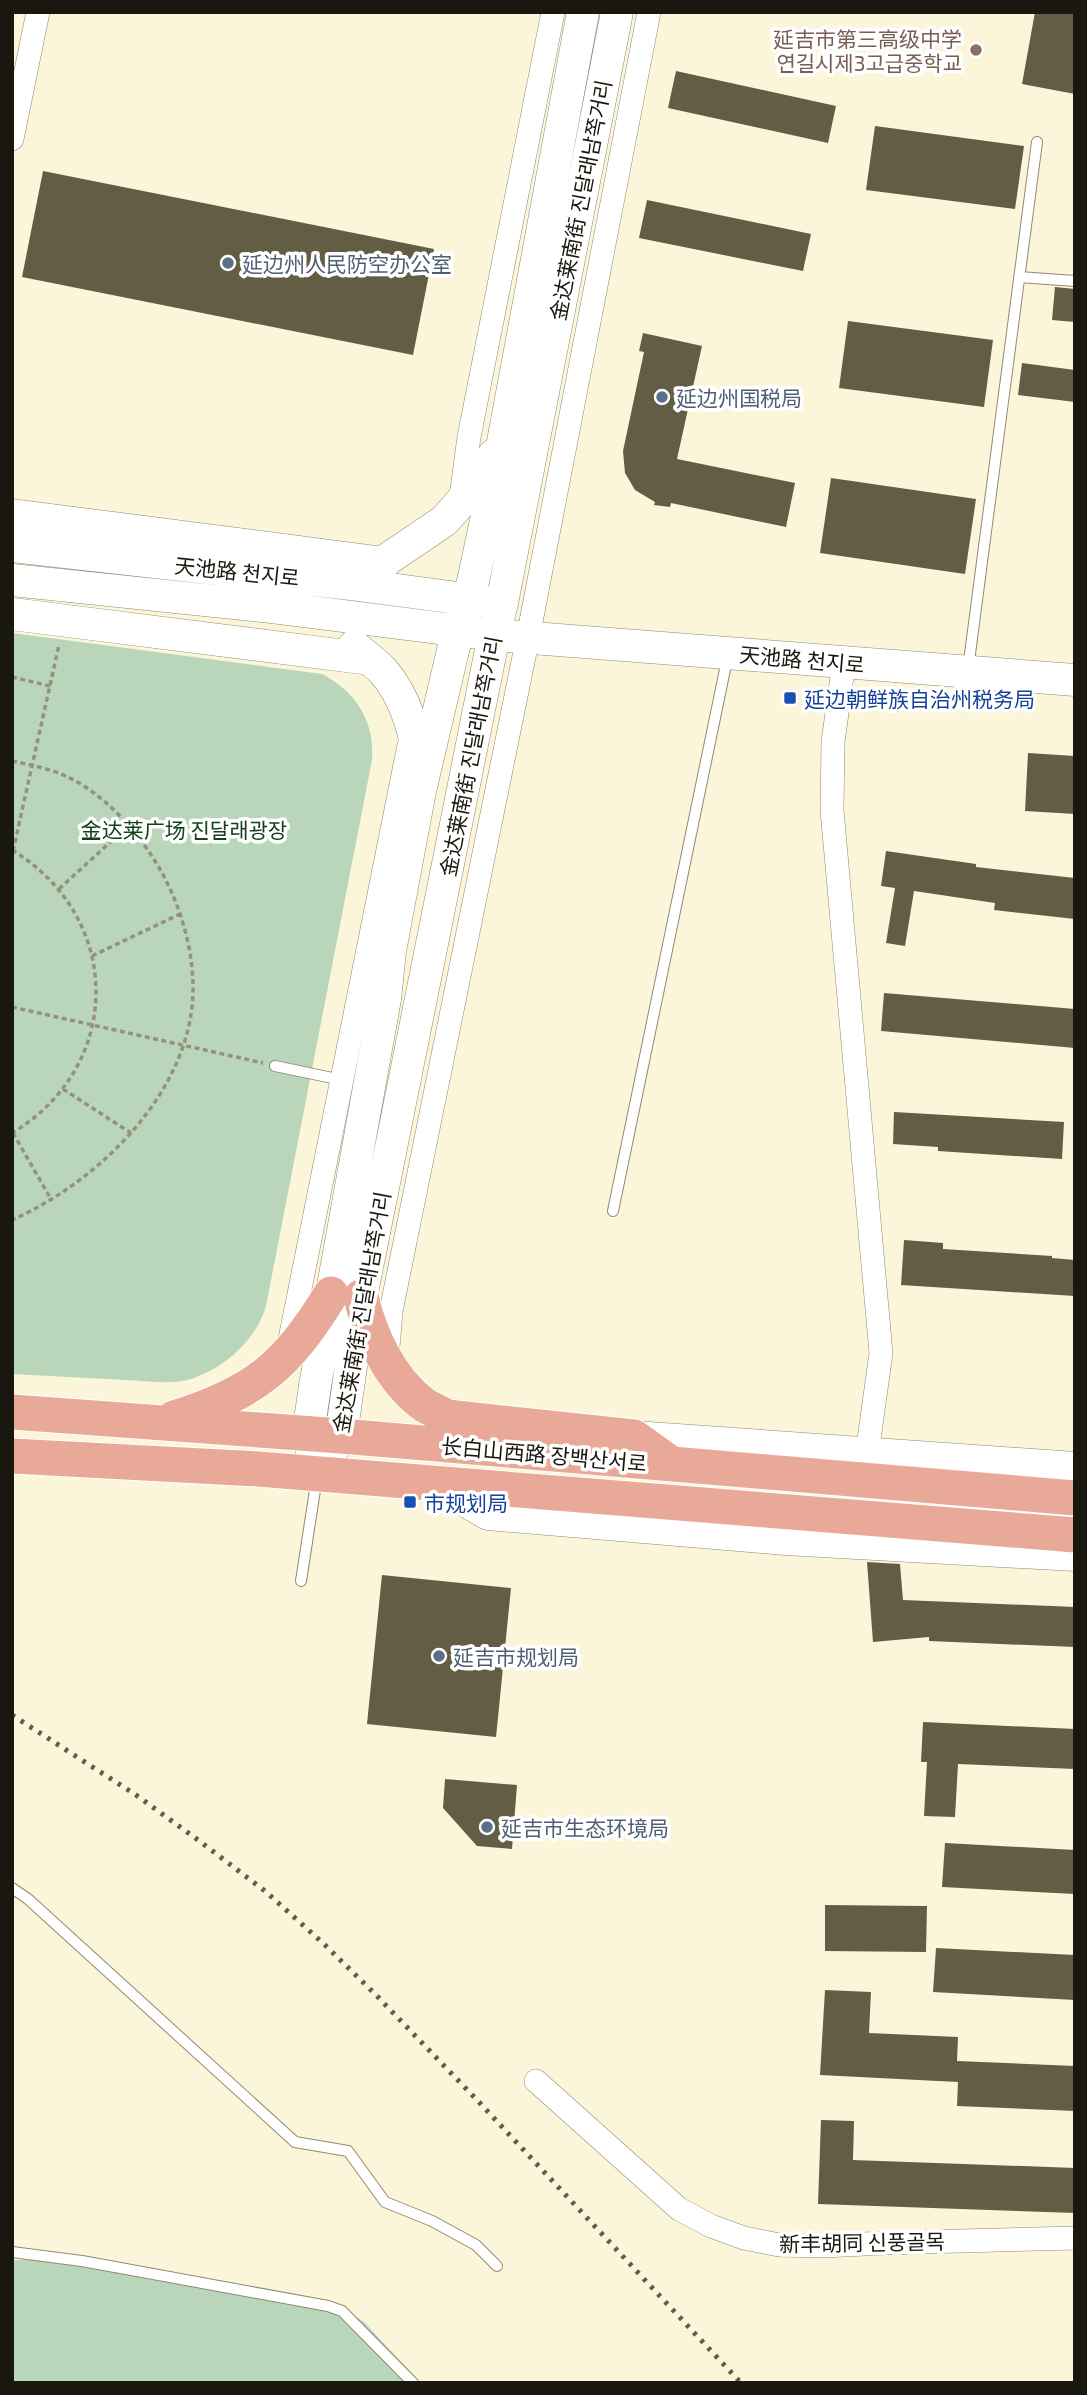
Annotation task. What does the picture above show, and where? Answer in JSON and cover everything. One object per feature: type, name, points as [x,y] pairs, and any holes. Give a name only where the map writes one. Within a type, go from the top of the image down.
[{"type":"main road","name":"金达莱南街 진달래남쪽거리","points":[[317,1474],[346,1295],[386,999],[390,951],[420,791],[458,629],[469,600],[503,442],[583,12]]},
{"type":"main road","name":"金达莱南街 진달래남쪽거리","points":[[346,1295],[502,603],[617,12]]},
{"type":"main road","points":[[351,584],[444,521],[461,502],[503,442]]},
{"type":"main road","name":"天池路 천지로","points":[[12,515],[384,563]]},
{"type":"main road","name":"天池路 천지로","points":[[12,545],[502,603]]},
{"type":"main road","name":"天池路 천지로","points":[[12,580],[272,607],[494,635],[1075,680]]},
{"type":"main road","points":[[502,603],[528,636]]},
{"type":"main road","points":[[272,607],[323,627],[351,644],[388,678],[405,708],[416,740],[420,791]]},
{"type":"main road","points":[[12,614],[370,659]]},
{"type":"main road","points":[[156,1464],[159,1422],[210,1407],[237,1395],[265,1376],[309,1329],[346,1295],[366,1318],[387,1361],[404,1385],[423,1404],[447,1417],[634,1437],[672,1465]]},
{"type":"main road","name":"长白山西路 장백산서로","points":[[12,1412],[672,1465],[1075,1468]]},
{"type":"main road","name":"长白山西路 장백산서로","points":[[634,1437],[1075,1498]]},
{"type":"main road","name":"长白山西路 장백산서로","points":[[12,1456],[317,1474],[1075,1535]]},
{"type":"main road","name":"长白山西路 장백산서로","points":[[437,1484],[488,1514],[785,1539],[1075,1555]]},
{"type":"street","points":[[12,139],[38,12]]},
{"type":"street","points":[[461,502],[469,437],[553,12]]},
{"type":"street","name":"金达莱南街 진달래남쪽거리","points":[[387,1361],[391,1311],[528,636],[649,12]]},
{"type":"street","points":[[844,662],[833,742],[832,810],[881,1353],[865,1467]]},
{"type":"street","points":[[287,1355],[412,732]]},
{"type":"street","name":"新丰胡同 신풍골목","points":[[536,2081],[679,2210],[744,2238],[779,2245],[824,2246],[1075,2238]]},
{"type":"lane","points":[[967,672],[1037,142]]},
{"type":"lane","points":[[1019,277],[1075,281]]},
{"type":"lane","points":[[613,1211],[728,653]]},
{"type":"lane","points":[[275,1066],[342,1080]]},
{"type":"lane","points":[[302,1581],[317,1474]]},
{"type":"lane","points":[[12,1888],[28,1899],[295,2143],[348,2151],[384,2202],[432,2221],[476,2245],[497,2266]]},
{"type":"lane","points":[[12,2252],[82,2261],[328,2306],[342,2311],[413,2383]]},
{"type":"path","points":[[52,1201],[13,1133],[46,1109],[64,1089],[86,1050],[93,1025],[96,978],[84,930],[59,889],[28,860],[13,851],[61,636]]},
{"type":"path","points":[[12,677],[50,685]]},
{"type":"path","points":[[12,761],[69,778],[115,810],[129,825],[156,863],[180,914],[189,951],[193,995],[182,1045],[170,1075],[131,1133],[104,1162],[52,1201],[12,1220]]},
{"type":"path","points":[[59,889],[129,825]]},
{"type":"path","points":[[92,956],[180,914]]},
{"type":"path","points":[[12,1007],[275,1066]]},
{"type":"path","points":[[64,1089],[131,1133]]},
{"type":"green space","name":"金达莱广场 진달래광장","points":[[12,633],[322,674],[354,699],[370,733],[372,760],[266,1306],[255,1330],[238,1351],[216,1368],[183,1381],[12,1374]]},
{"type":"green space","points":[[12,2260],[56,2260],[348,2311],[364,2322],[421,2383],[12,2383]]},
{"type":"building","points":[[1035,12],[1075,12],[1075,94],[1022,84]]},
{"type":"building","points":[[676,71],[836,106],[828,143],[668,108]]},
{"type":"building","points":[[875,126],[1024,146],[1015,209],[866,190]]},
{"type":"building","name":"延边州人民防空办公室","points":[[43,171],[434,249],[413,355],[22,277]]},
{"type":"building","points":[[647,200],[811,234],[803,271],[639,238]]},
{"type":"building","points":[[1055,287],[1075,289],[1075,322],[1052,320]]},
{"type":"building","points":[[848,321],[993,340],[984,407],[839,388]]},
{"type":"building","name":"延边州国税局","points":[[643,333],[702,346],[677,459],[795,483],[786,527],[671,503],[670,507],[654,505],[655,502],[635,490],[625,473],[623,451],[644,352],[639,351]]},
{"type":"building","points":[[1022,363],[1075,370],[1075,402],[1018,395]]},
{"type":"building","points":[[831,478],[976,499],[965,574],[820,553]]},
{"type":"building","points":[[1028,753],[1075,756],[1075,814],[1025,811]]},
{"type":"building","points":[[886,851],[976,864],[976,867],[1075,878],[1075,919],[994,910],[995,903],[914,891],[905,946],[886,943],[895,888],[881,886]]},
{"type":"building","points":[[884,993],[1075,1009],[1075,1048],[881,1031]]},
{"type":"building","points":[[894,1112],[1064,1122],[1062,1159],[938,1151],[938,1147],[893,1144]]},
{"type":"building","points":[[904,1240],[943,1243],[943,1249],[1075,1260],[1075,1296],[901,1285]]},
{"type":"building","points":[[867,1562],[900,1564],[903,1600],[1075,1607],[1075,1647],[929,1641],[929,1637],[873,1642]]},
{"type":"building","name":"延吉市规划局","points":[[382,1575],[511,1588],[496,1737],[367,1724]]},
{"type":"building","points":[[923,1722],[1075,1729],[1075,1769],[958,1764],[955,1817],[924,1816],[927,1762],[921,1762]]},
{"type":"building","name":"延吉市生态环境局","points":[[445,1779],[517,1785],[512,1849],[477,1846],[443,1808]]},
{"type":"building","points":[[945,1843],[1075,1850],[1075,1894],[942,1887]]},
{"type":"building","points":[[825,1905],[927,1906],[926,1952],[825,1951]]},
{"type":"building","points":[[936,1948],[1075,1955],[1075,2000],[933,1992]]},
{"type":"building","points":[[825,1990],[871,1992],[869,2033],[958,2037],[957,2061],[1075,2066],[1075,2111],[957,2106],[958,2082],[820,2075]]},
{"type":"building","points":[[821,2120],[854,2121],[853,2160],[1075,2168],[1075,2213],[818,2204]]},
{"type":"railway","points":[[12,1715],[136,1795],[198,1840],[265,1891],[324,1944],[477,2100],[741,2383]]},
{"type":"place","name":"延吉市第三高级中学 연길시제3고급중학교","points":[[976,50]]},
{"type":"place","name":"延边州人民防空办公室","points":[[228,263]]},
{"type":"place","name":"延边州国税局","points":[[662,397]]},
{"type":"place","name":"延边朝鲜族自治州税务局","points":[[790,698]]},
{"type":"place","name":"市规划局","points":[[410,1502]]},
{"type":"place","name":"延吉市规划局","points":[[439,1656]]},
{"type":"place","name":"延吉市生态环境局","points":[[487,1827]]}]
